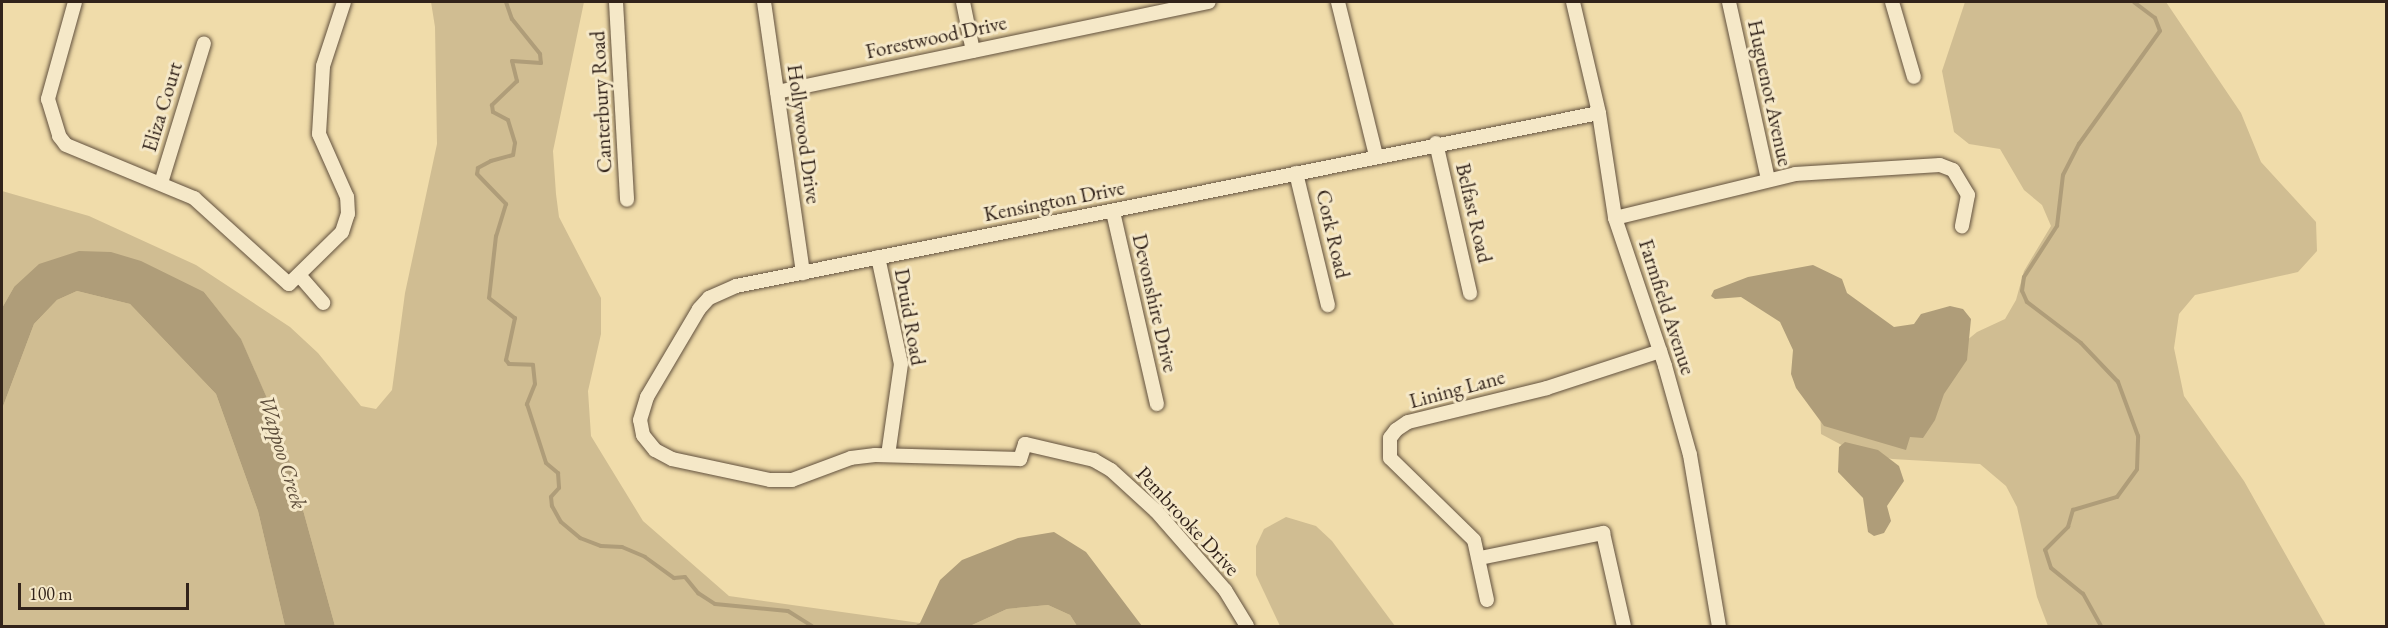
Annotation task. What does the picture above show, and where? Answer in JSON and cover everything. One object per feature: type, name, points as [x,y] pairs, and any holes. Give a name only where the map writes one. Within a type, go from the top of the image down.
[{"type":"street","points":[[75,2],[48,99],[53,126],[66,145],[194,198],[290,284],[342,232],[348,214],[347,197],[319,134],[323,66],[344,2]]},
{"type":"street","name":"Canterbury Road","points":[[616,2],[627,200]]},
{"type":"street","name":"Hollywood Drive","points":[[764,2],[803,273]]},
{"type":"street","points":[[963,2],[973,51]]},
{"type":"street","name":"Forestwood Drive","points":[[777,92],[973,51],[1157,7],[1209,2]]},
{"type":"street","points":[[1338,2],[1376,155]]},
{"type":"street","name":"Farmfield Avenue","points":[[1573,2],[1599,113],[1615,218],[1660,351],[1690,455],[1719,627]]},
{"type":"street","name":"Huguenot Avenue","points":[[1615,218],[1768,179],[1729,2]]},
{"type":"street","points":[[1892,2],[1914,77]]},
{"type":"street","name":"Eliza Court","points":[[160,183],[204,43]]},
{"type":"street","name":"Kensington Drive","points":[[672,459],[656,450],[643,435],[640,420],[647,397],[699,309],[709,298],[736,286],[1113,212],[1376,155],[1599,113]]},
{"type":"street","name":"Belfast Road","points":[[1436,143],[1470,293]]},
{"type":"street","points":[[1768,179],[1940,165],[1953,170],[1968,195],[1962,226]]},
{"type":"street","name":"Cork Road","points":[[1296,173],[1328,305]]},
{"type":"street","name":"Devonshire Drive","points":[[1113,212],[1157,404]]},
{"type":"street","name":"Druid Road","points":[[878,257],[901,364],[888,454]]},
{"type":"street","points":[[299,275],[323,303]]},
{"type":"street","name":"Lining Lane","points":[[1487,600],[1480,558],[1474,540],[1390,458],[1390,438],[1396,430],[1408,422],[1547,388],[1660,351]]},
{"type":"street","name":"Pembrooke Drive","points":[[672,459],[770,480],[792,480],[851,458],[888,454],[1020,459],[1025,444],[1094,460],[1111,470],[1156,511],[1225,590],[1247,627]]},
{"type":"street","points":[[1480,558],[1603,533],[1624,627]]},
{"type":"shaded area","points":[[431,2],[584,2],[553,151],[556,194],[559,217],[601,298],[601,334],[588,391],[591,436],[643,521],[729,596],[920,623],[913,626],[335,626],[281,430],[241,340],[204,292],[14,287],[2,308],[2,191],[89,216],[196,265],[290,327],[318,353],[361,406],[376,409],[392,390],[405,293],[437,144],[435,27]]},
{"type":"shaded area","points":[[1965,2],[2166,2],[2241,113],[2261,162],[2316,222],[2317,251],[2298,272],[2195,295],[2179,314],[2174,348],[2184,396],[2244,481],[2326,626],[2048,626],[2037,597],[2017,507],[2006,486],[1980,464],[1892,459],[1851,450],[1821,434],[1820,401],[1949,355],[1977,332],[2005,319],[2016,300],[2024,271],[2051,226],[2042,205],[2024,190],[2000,149],[1969,144],[1954,132],[1942,71]]},
{"type":"shaded area","points":[[77,291],[130,304],[216,394],[258,511],[285,626],[2,626],[2,409],[34,324],[57,300]]},
{"type":"shaded area","points":[[1286,517],[1316,526],[1332,541],[1395,626],[1280,626],[1256,575],[1256,546],[1264,529]]},
{"type":"shaded area","points":[[1048,605],[1070,615],[1077,626],[970,626],[1007,609]]},
{"type":"water","name":"Wappoo Creek","points":[[79,251],[111,252],[141,261],[204,292],[241,339],[281,430],[335,626],[285,626],[258,511],[216,394],[130,304],[77,291],[57,300],[34,324],[2,409],[2,308],[14,287],[39,264]]},
{"type":"water","points":[[1813,265],[1842,279],[1847,293],[1894,327],[1914,324],[1921,314],[1950,306],[1963,309],[1971,319],[1967,360],[1944,394],[1935,420],[1923,438],[1910,437],[1906,450],[1824,426],[1796,388],[1791,374],[1793,350],[1780,322],[1741,297],[1715,299],[1711,296],[1714,290],[1748,277]]},
{"type":"water","points":[[1845,442],[1878,450],[1899,466],[1904,481],[1887,506],[1891,521],[1884,533],[1874,536],[1868,532],[1863,498],[1838,472],[1839,447]]},
{"type":"water","points":[[1054,532],[1086,552],[1142,626],[1077,626],[1070,615],[1048,605],[1007,609],[970,626],[913,626],[920,623],[940,580],[962,560],[1018,538]]},
{"type":"waterway","points":[[506,2],[512,19],[540,54],[541,63],[512,61],[517,81],[492,105],[493,112],[508,120],[515,143],[513,155],[491,161],[478,168],[477,174],[506,204],[496,236],[489,298],[515,318],[506,360],[509,364],[533,365],[535,384],[527,404],[546,463],[558,473],[559,488],[551,497],[552,506],[561,522],[580,538],[601,546],[622,547],[645,557],[674,578],[685,577],[698,593],[715,604],[788,611],[812,626]]},
{"type":"waterway","points":[[2101,626],[2083,594],[2051,568],[2045,550],[2068,527],[2073,510],[2117,497],[2137,469],[2138,436],[2118,382],[2081,343],[2027,302],[2022,291],[2024,277],[2057,226],[2063,175],[2079,144],[2160,31],[2155,18],[2134,2]]}]
